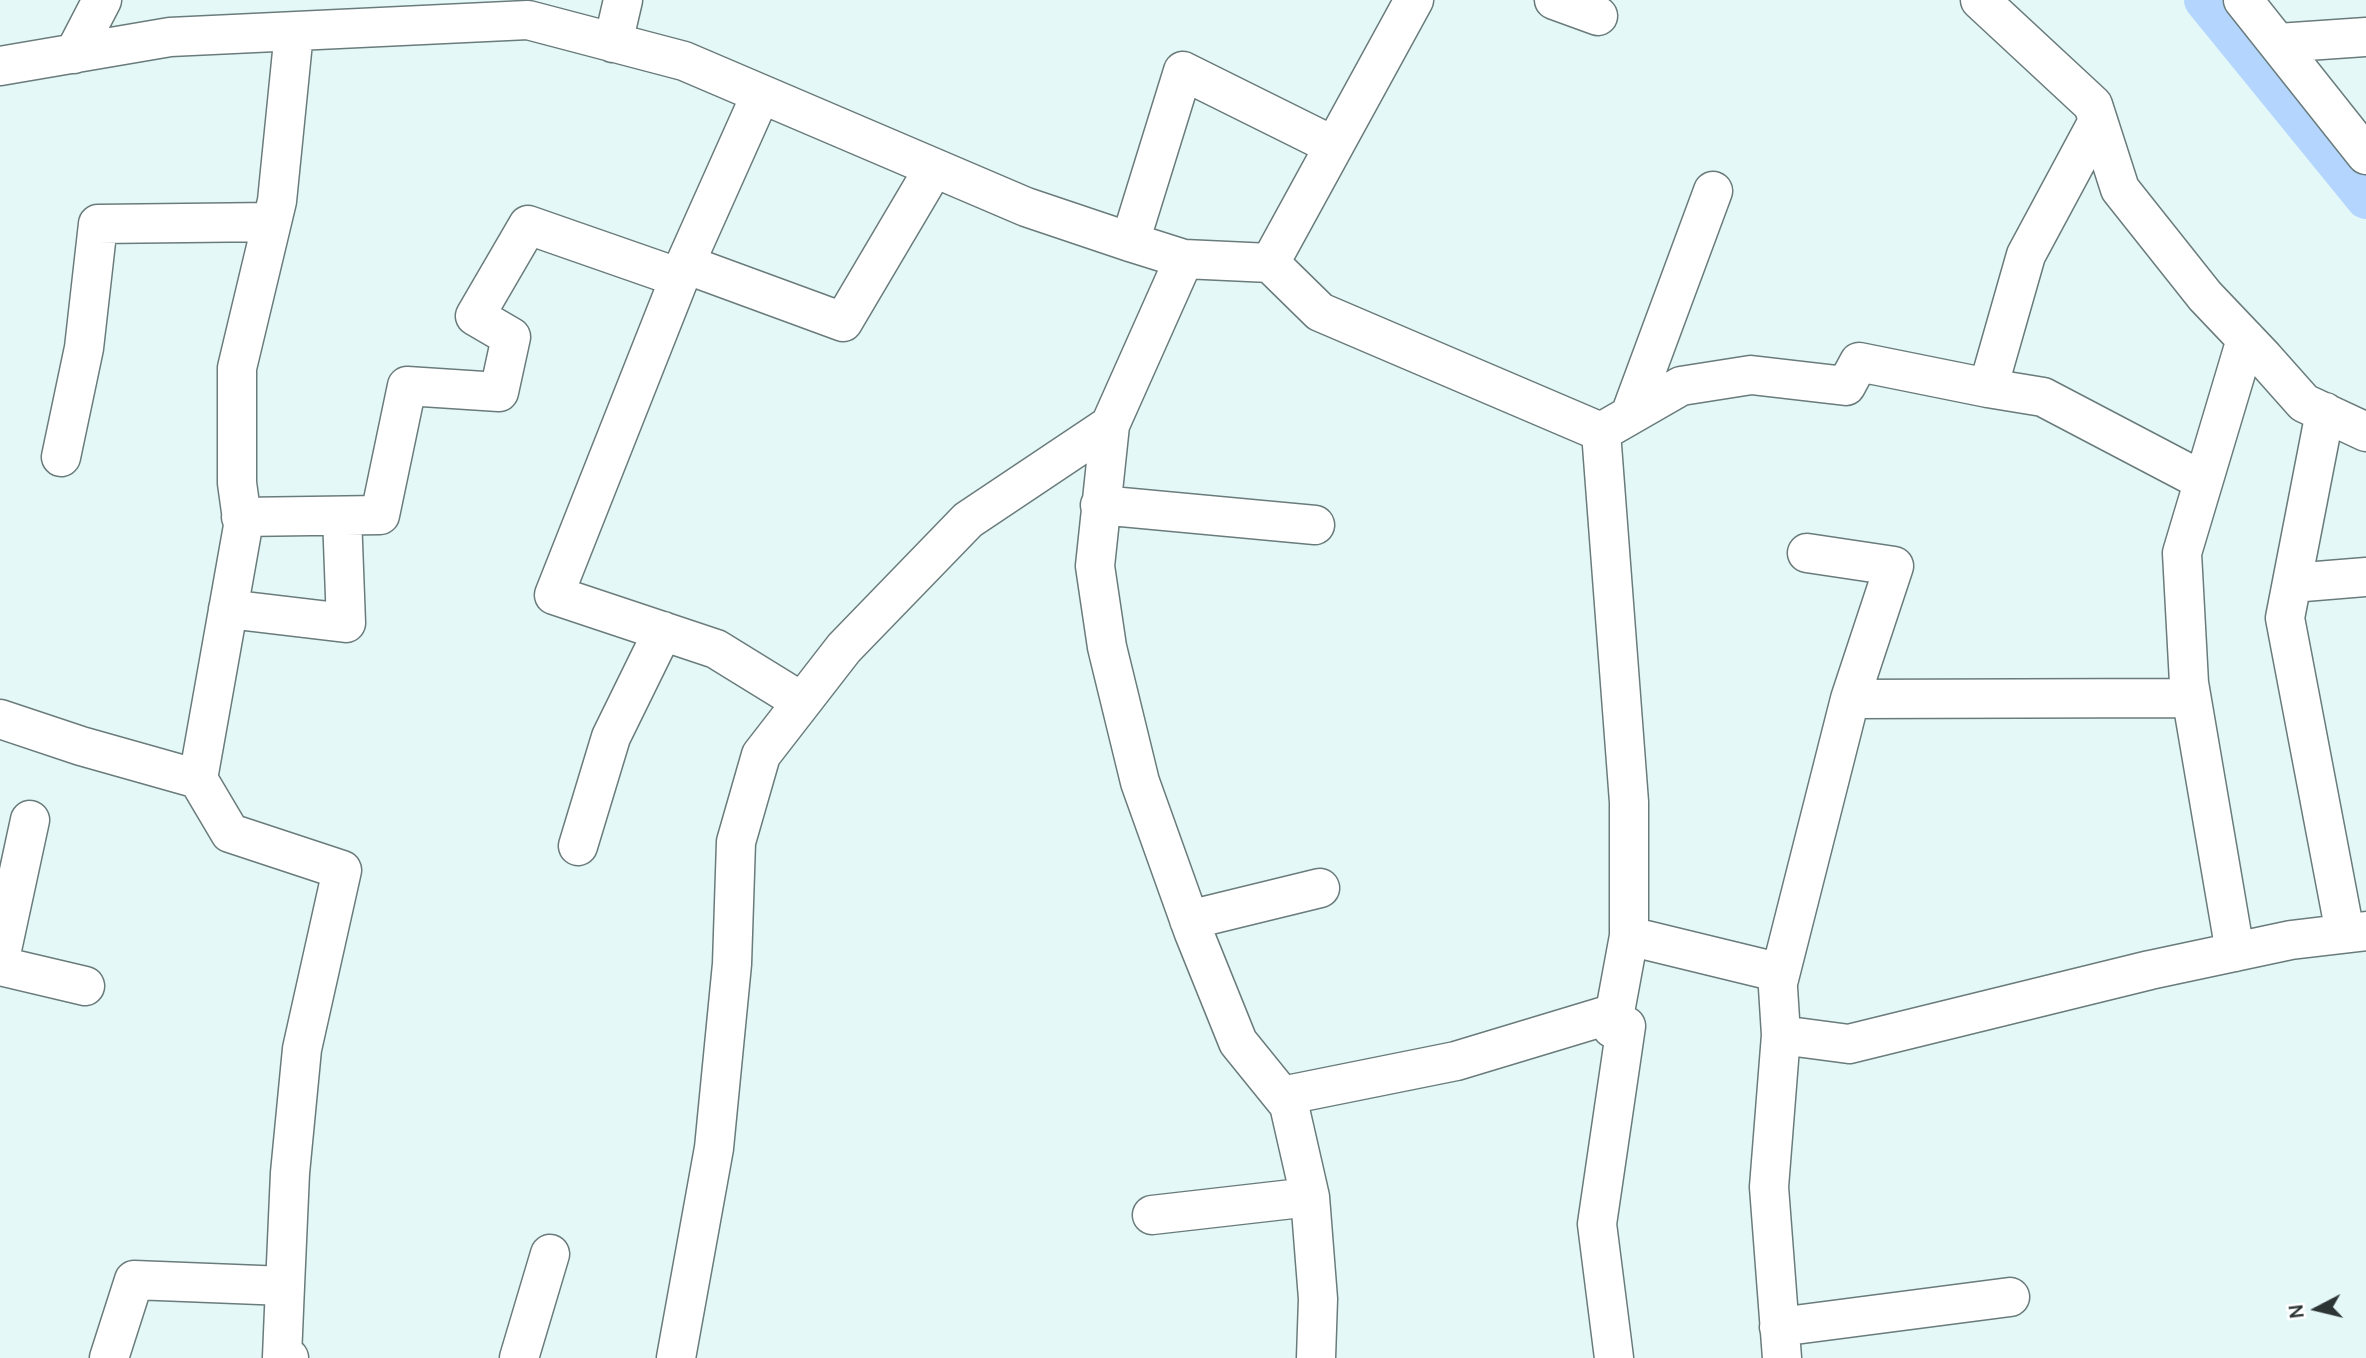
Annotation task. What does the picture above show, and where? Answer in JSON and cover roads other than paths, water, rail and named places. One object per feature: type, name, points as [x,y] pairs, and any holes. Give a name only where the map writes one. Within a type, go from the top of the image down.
[{"type":"street","points":[[74,54],[102,0]]},
{"type":"street","points":[[613,43],[622,0]]},
{"type":"street","points":[[1270,263],[1414,0]]},
{"type":"street","points":[[1554,0],[1598,16]]},
{"type":"street","points":[[1980,0],[2093,105],[2120,189],[2205,296],[2304,403],[2366,432]]},
{"type":"street","points":[[2243,0],[2366,155]]},
{"type":"street","points":[[0,66],[170,37],[528,20],[684,61],[1026,207],[1130,242],[1184,259],[1270,263],[1320,312],[1615,424]]},
{"type":"street","points":[[289,1358],[282,1357],[290,1173],[302,1049],[342,870],[230,833],[198,779],[243,526],[237,483],[237,368],[277,201],[294,32]]},
{"type":"street","points":[[2277,43],[2366,37]]},
{"type":"street","points":[[1130,242],[1183,71],[1334,146]]},
{"type":"street","points":[[761,94],[682,271],[554,595],[716,649],[802,702]]},
{"type":"street","points":[[1988,388],[2026,255],[2098,121]]},
{"type":"street","points":[[241,517],[380,515],[407,386],[499,392],[512,337],[475,316],[528,225],[843,322],[934,168]]},
{"type":"street","points":[[1614,1358],[1597,1224],[1626,1026],[1612,1028],[1629,936],[1629,802],[1615,424],[1713,191]]},
{"type":"street","points":[[61,457],[84,348],[98,224],[272,222]]},
{"type":"street","points":[[1184,259],[1110,425],[1095,566],[1107,647],[1140,782],[1189,920],[1238,1042],[1289,1105],[1310,1196],[1318,1299],[1316,1358]]},
{"type":"street","points":[[2235,952],[2191,698],[2182,553],[2246,339]]},
{"type":"street","points":[[1615,424],[1681,386],[1751,376],[1846,386],[1859,362],[2043,397],[2203,481]]},
{"type":"street","points":[[1781,1035],[1849,1044],[2150,970],[2291,940],[2355,932],[2285,618],[2325,412]]},
{"type":"street","points":[[676,1358],[714,1148],[732,964],[736,842],[761,755],[844,648],[968,520],[1110,425]]},
{"type":"street","points":[[1100,505],[1315,525]]},
{"type":"street","points":[[228,609],[346,623],[342,516]]},
{"type":"street","points":[[1777,983],[1850,699],[1894,566],[1807,554]]},
{"type":"street","points":[[2292,583],[2366,578]]},
{"type":"street","points":[[578,846],[611,737],[663,632]]},
{"type":"street","points":[[1850,699],[2191,698]]},
{"type":"street","points":[[0,719],[80,746],[198,779]]},
{"type":"street","points":[[0,959],[30,820]]},
{"type":"street","points":[[1189,920],[1320,888]]},
{"type":"street","points":[[1629,936],[1777,972],[1781,1035],[1769,1187],[1781,1342],[2010,1297]]},
{"type":"street","points":[[0,966],[85,986]]},
{"type":"street","points":[[1282,1096],[1456,1061],[1615,1013]]},
{"type":"street","points":[[1152,1216],[1310,1196]]},
{"type":"street","points":[[519,1358],[550,1254]]},
{"type":"street","points":[[109,1358],[134,1280],[285,1286]]},
{"type":"waterway","points":[[2204,0],[2366,199]]}]
